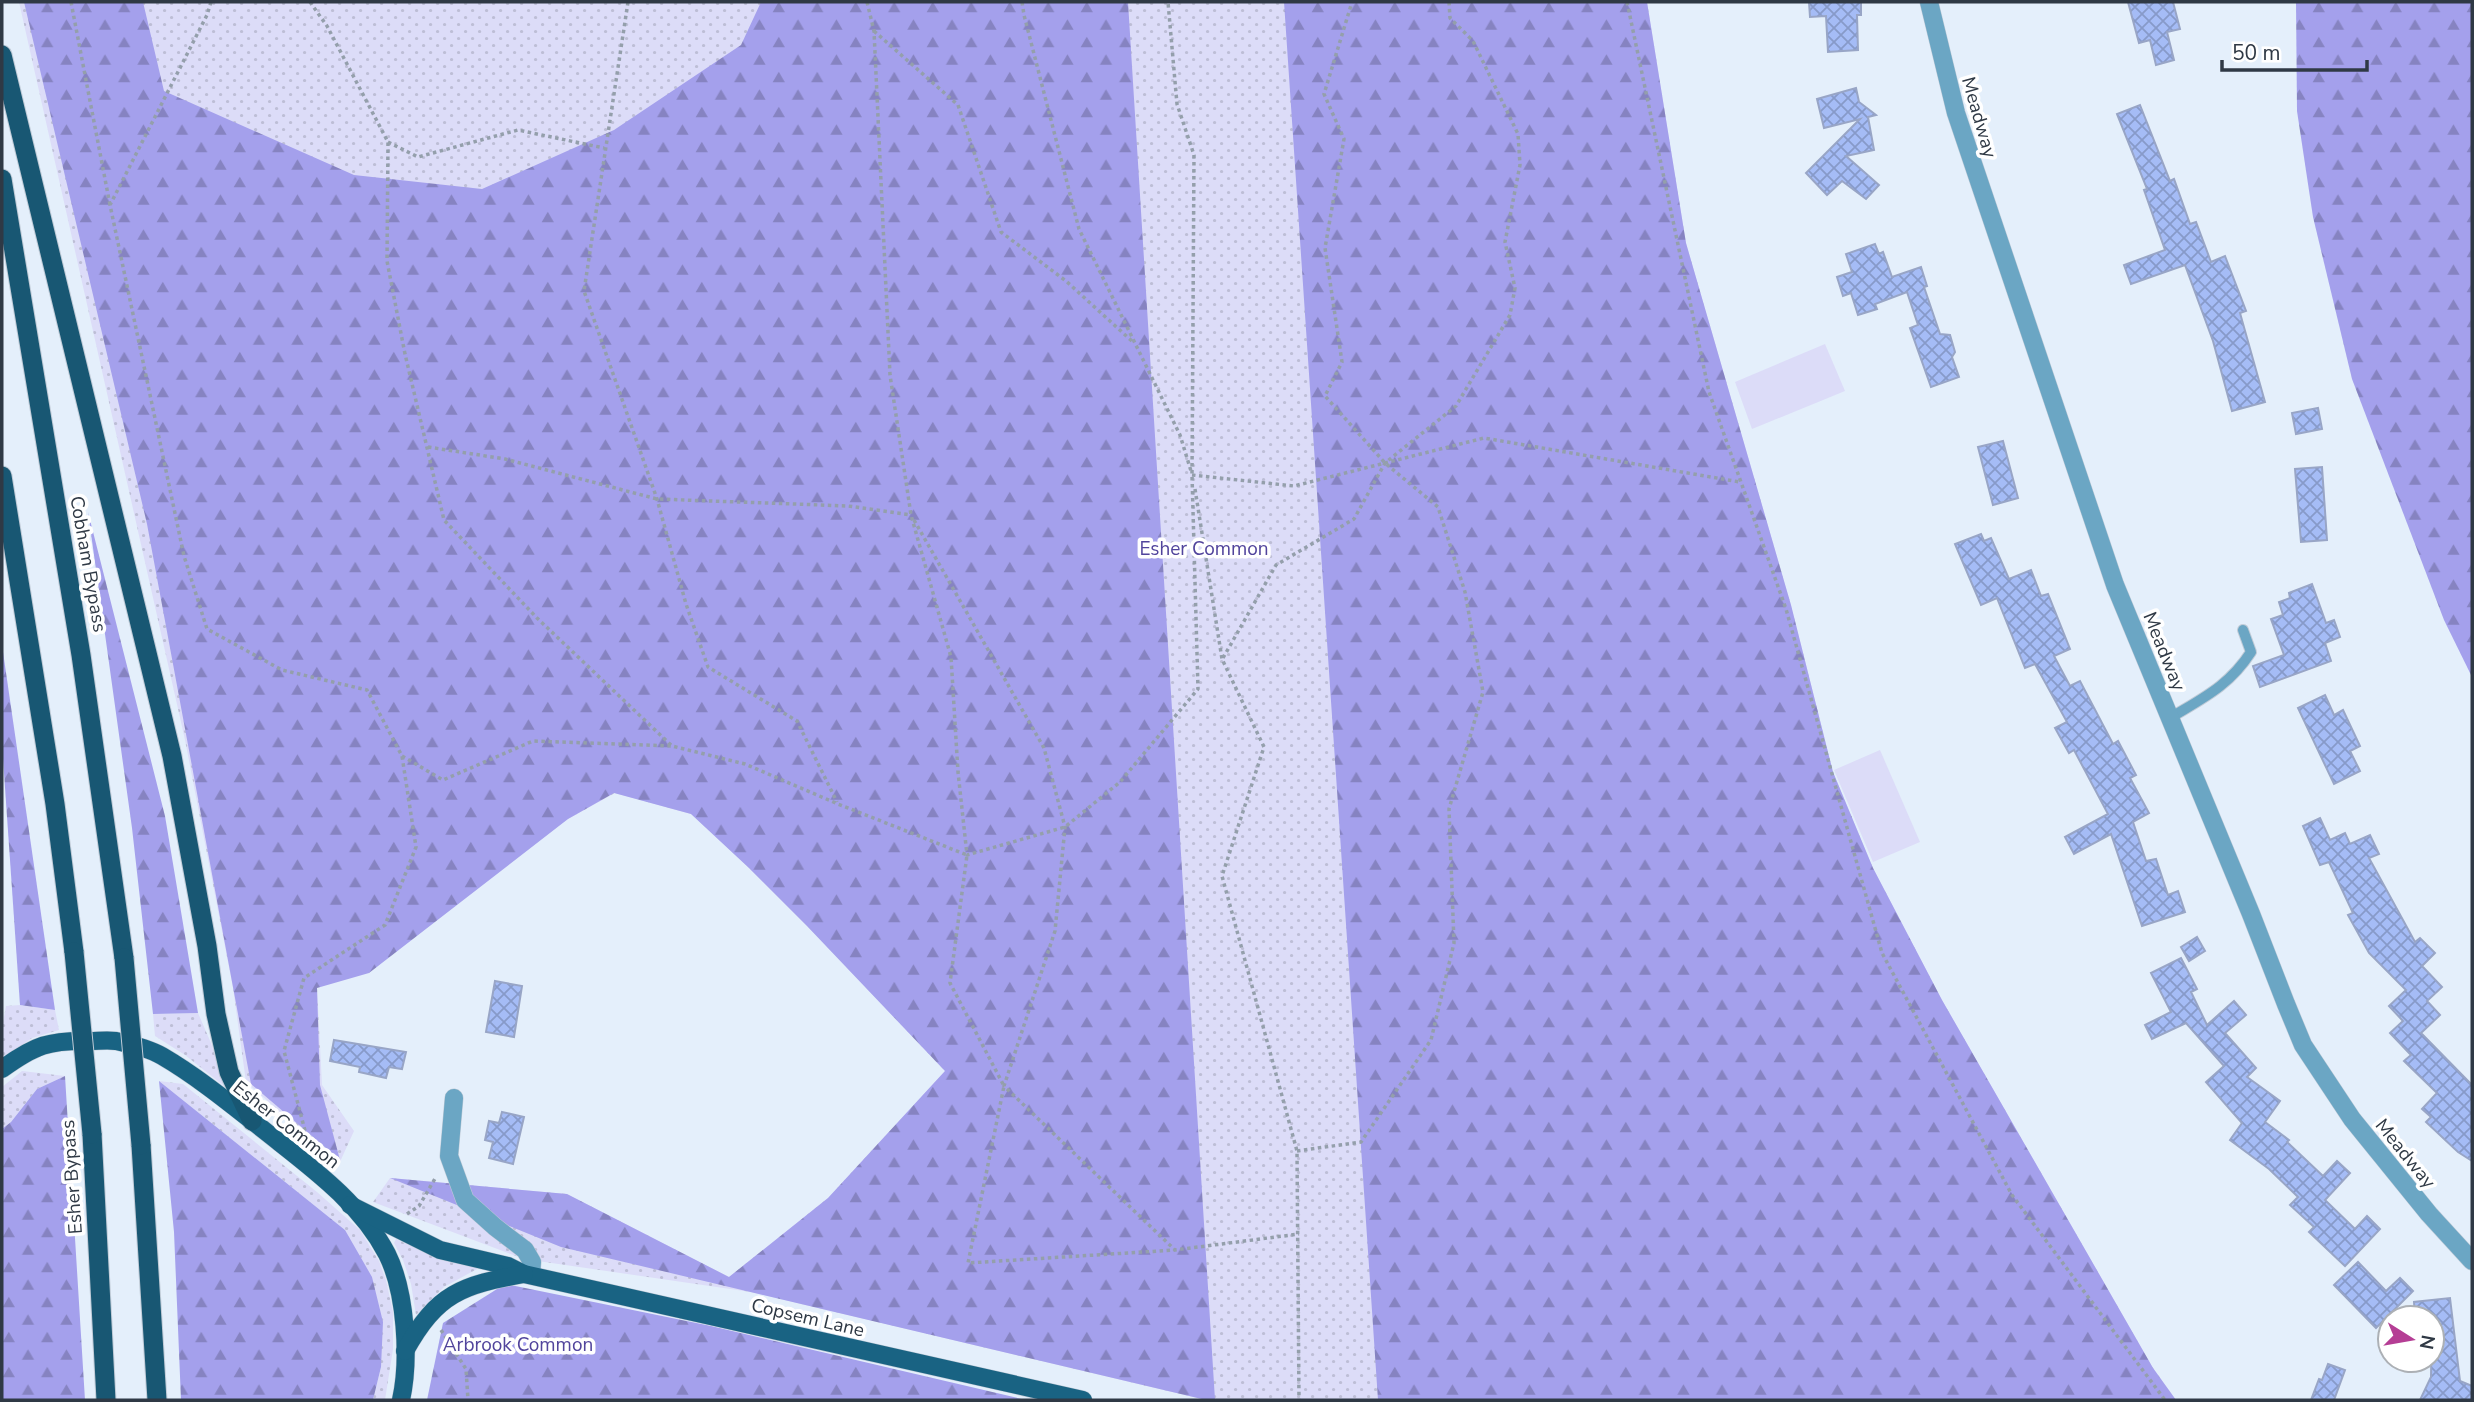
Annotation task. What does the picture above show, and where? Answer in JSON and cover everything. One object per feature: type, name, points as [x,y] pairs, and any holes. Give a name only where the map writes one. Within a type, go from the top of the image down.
[{"type":"highway","points":[[2,55],[172,757],[218,1026],[229,1072],[252,1121]]},
{"type":"highway","name":"Cobham Bypass","points":[[2,179],[81,655],[124,958],[141,1145],[157,1400]]},
{"type":"highway","name":"Esher Bypass","points":[[2,475],[55,804],[74,952],[92,1134],[106,1400]]},
{"type":"main road","name":"Esher Common","points":[[2,1069],[35,1048],[60,1040],[115,1041],[159,1054],[252,1121],[323,1177],[378,1238],[388,1258],[401,1306],[404,1354],[401,1400]]},
{"type":"main road","name":"Copsem Lane","points":[[350,1205],[440,1250],[508,1266],[528,1275],[1083,1400]]},
{"type":"main road","name":"Copsem Lane","points":[[404,1354],[430,1313],[448,1297],[478,1282],[528,1275]]},
{"type":"street","name":"Meadway","points":[[1929,2],[1956,113],[2115,585],[2303,1045],[2326,1083],[2382,1157],[2472,1261]]},
{"type":"street","points":[[454,1098],[449,1156],[466,1200],[495,1227],[526,1250],[531,1262],[528,1275]]},
{"type":"lane","points":[[2169,718],[2208,696],[2234,676],[2251,652],[2243,629]]},
{"type":"path","points":[[71,2],[128,301],[184,556],[208,629],[282,670],[367,690],[402,756],[416,847],[385,925],[304,978],[284,1051],[310,1149]]},
{"type":"path","points":[[110,205],[207,15],[211,2]]},
{"type":"path","points":[[310,2],[327,26],[388,142],[387,261],[405,354],[444,520],[537,618],[672,746]]},
{"type":"path","points":[[628,2],[584,290],[657,499],[685,604],[708,667],[797,721],[838,804]]},
{"type":"path","points":[[867,2],[874,31],[890,375],[911,515],[951,657],[958,772],[967,855],[950,983],[1004,1086],[1175,1250]]},
{"type":"path","points":[[1022,2],[1079,229],[1180,435],[1192,475],[1222,659],[1265,747],[1222,876],[1297,1151],[1298,1400]]},
{"type":"path","points":[[402,756],[443,780],[533,741],[672,746],[745,764],[967,855],[1065,827],[1120,782],[1198,689],[1192,475],[1194,155],[1177,104],[1168,2]]},
{"type":"path","points":[[1297,1151],[1361,1142],[1431,1040],[1454,943],[1449,809],[1483,692],[1465,592],[1438,507],[1385,463],[1325,396],[1342,362],[1325,248],[1344,139],[1324,94],[1352,2]]},
{"type":"path","points":[[1222,659],[1276,565],[1354,519],[1385,463],[1456,406],[1510,315],[1515,289],[1505,242],[1520,164],[1518,134],[1474,41],[1450,18],[1449,2]]},
{"type":"path","points":[[1627,2],[1709,392],[1786,609],[1882,953],[2012,1195],[2165,1400]]},
{"type":"path","points":[[874,31],[958,104],[1001,232],[1066,281],[1135,344]]},
{"type":"path","points":[[388,142],[418,157],[518,130],[605,149]]},
{"type":"path","points":[[1192,475],[1294,486],[1484,439],[1741,482]]},
{"type":"path","points":[[428,447],[505,459],[657,499],[848,506],[911,515]]},
{"type":"path","points":[[911,515],[1044,748],[1065,827],[1055,931],[1004,1086],[968,1263],[1175,1250],[1299,1234]]},
{"type":"path","points":[[390,1225],[419,1206],[449,1156]]},
{"type":"path","points":[[439,1329],[466,1368],[468,1400]]},
{"type":"green space","name":"Esher Common","points":[[19,2],[1647,2],[1686,243],[1791,605],[1833,772],[1873,868],[1942,1000],[2153,1368],[2176,1400],[1206,1400],[751,1292],[524,1259],[373,1202],[390,1178],[567,1194],[729,1277],[828,1198],[945,1071],[807,926],[691,814],[615,793],[568,819],[317,987],[322,1085],[354,1131],[339,1164],[246,1082],[233,988],[185,740]]},
{"type":"green space","points":[[24,2],[143,2],[164,91],[354,175],[482,189],[614,130],[741,45],[761,2],[1128,2],[1215,1400],[561,1247],[390,1178],[567,1194],[729,1277],[828,1198],[945,1071],[807,926],[691,814],[614,793],[568,819],[369,973],[317,988],[320,1085],[340,1160],[251,1084],[147,524]]},
{"type":"green space","points":[[1284,2],[1647,2],[1686,243],[1791,605],[1833,772],[1873,868],[1942,1000],[2153,1368],[2176,1400],[1378,1400]]},
{"type":"green space","points":[[2296,2],[2472,2],[2472,677],[2444,620],[2352,379],[2313,217],[2297,111]]},
{"type":"green space","points":[[1825,344],[1845,391],[1752,429],[1735,382]]},
{"type":"green space","points":[[88,512],[165,816],[198,1013],[153,1014],[132,828]]},
{"type":"green space","points":[[2,645],[55,1010],[20,1005],[2,744]]},
{"type":"green space","points":[[1880,750],[1920,842],[1873,862],[1834,770]]},
{"type":"green space","points":[[20,1005],[55,1010],[59,1030],[32,1038],[2,1059],[2,1028],[6,1006]]},
{"type":"green space","points":[[198,1013],[211,1043],[224,1086],[185,1055],[155,1036],[153,1014]]},
{"type":"green space","points":[[22,1071],[65,1076],[37,1089],[11,1122],[2,1129],[2,1087]]},
{"type":"green space","points":[[65,1076],[85,1400],[2,1400],[2,1129],[11,1122],[37,1089]]},
{"type":"green space","points":[[159,1081],[183,1084],[360,1230],[379,1261],[393,1312],[393,1349],[385,1400],[373,1400],[381,1367],[345,1230]]},
{"type":"green space","points":[[159,1081],[345,1230],[372,1277],[383,1322],[381,1367],[373,1400],[181,1400],[174,1232]]},
{"type":"green space","points":[[396,1239],[429,1254],[477,1269],[444,1287],[416,1315],[411,1284],[394,1243]]},
{"type":"green space","name":"Arbrook Common","points":[[505,1284],[711,1326],[1026,1400],[427,1400],[443,1323]]},
{"type":"building","points":[[1809,2],[1861,2],[1861,15],[1857,15],[1858,50],[1828,52],[1826,16],[1810,17]]},
{"type":"building","points":[[2128,2],[2173,2],[2180,29],[2167,32],[2174,60],[2156,65],[2150,40],[2139,43]]},
{"type":"building","points":[[1856,88],[1859,102],[1876,115],[1868,117],[1874,150],[1846,156],[1879,185],[1866,199],[1842,181],[1827,195],[1806,173],[1860,119],[1824,128],[1817,99]]},
{"type":"building","points":[[2140,105],[2170,181],[2174,179],[2190,224],[2196,222],[2211,262],[2225,256],[2246,311],[2240,313],[2265,402],[2232,411],[2213,341],[2185,265],[2131,284],[2124,265],[2165,250],[2144,190],[2147,189],[2117,114]]},
{"type":"building","points":[[1875,244],[1879,254],[1883,252],[1892,277],[1921,267],[1927,286],[1924,287],[1940,334],[1950,335],[1955,352],[1952,357],[1959,377],[1931,387],[1910,328],[1918,325],[1907,292],[1875,304],[1877,309],[1858,315],[1851,293],[1843,296],[1837,277],[1852,272],[1846,254]]},
{"type":"building","points":[[2318,408],[2322,429],[2296,434],[2292,413]]},
{"type":"building","points":[[2003,441],[2018,498],[1993,505],[1978,447]]},
{"type":"building","points":[[2322,467],[2327,540],[2301,542],[2295,469]]},
{"type":"building","points":[[1981,534],[1984,541],[1991,538],[2009,579],[2031,570],[2041,596],[2048,594],[2070,649],[2054,656],[2070,686],[2080,681],[2113,744],[2118,741],[2136,775],[2130,778],[2149,813],[2133,822],[2146,861],[2156,859],[2168,895],[2178,891],[2185,912],[2142,926],[2111,834],[2074,854],[2065,837],[2108,814],[2074,750],[2069,753],[2055,728],[2067,722],[2035,664],[2025,668],[1997,598],[1981,605],[1955,544]]},
{"type":"building","points":[[2312,584],[2326,623],[2334,620],[2340,637],[2325,643],[2331,661],[2260,687],[2253,666],[2284,655],[2271,619],[2283,615],[2279,602],[2290,598],[2289,593]]},
{"type":"building","points":[[2325,695],[2334,715],[2343,710],[2360,746],[2350,751],[2360,771],[2334,784],[2298,708]]},
{"type":"building","points":[[2320,818],[2330,840],[2345,833],[2350,844],[2370,835],[2379,854],[2369,858],[2415,942],[2420,938],[2435,953],[2422,966],[2442,987],[2427,1001],[2440,1015],[2421,1033],[2472,1085],[2472,1161],[2458,1152],[2426,1122],[2431,1117],[2422,1109],[2437,1093],[2404,1061],[2411,1055],[2390,1033],[2403,1021],[2389,1006],[2406,990],[2369,953],[2348,915],[2353,913],[2329,862],[2320,865],[2303,826]]},
{"type":"building","points":[[2197,937],[2205,951],[2189,961],[2181,947]]},
{"type":"building","points":[[2181,958],[2197,989],[2191,992],[2207,1025],[2234,1001],[2246,1015],[2225,1033],[2256,1068],[2247,1077],[2280,1101],[2265,1122],[2289,1140],[2287,1142],[2323,1176],[2337,1161],[2350,1173],[2325,1200],[2355,1229],[2367,1216],[2380,1229],[2345,1266],[2309,1232],[2314,1227],[2290,1205],[2298,1197],[2269,1169],[2230,1140],[2242,1123],[2206,1082],[2224,1066],[2186,1023],[2152,1039],[2145,1025],[2171,1012],[2151,973]]},
{"type":"building","points":[[495,981],[522,986],[514,1037],[486,1032]]},
{"type":"building","points":[[334,1040],[406,1052],[402,1069],[389,1067],[386,1078],[359,1072],[360,1067],[330,1061]]},
{"type":"building","points":[[502,1112],[524,1117],[513,1164],[489,1158],[493,1142],[485,1140],[489,1121],[499,1123]]},
{"type":"building","points":[[2358,1262],[2386,1291],[2400,1278],[2413,1291],[2400,1304],[2376,1304],[2376,1328],[2334,1285]]},
{"type":"building","points":[[2450,1298],[2460,1381],[2472,1386],[2472,1400],[2420,1400],[2431,1374],[2446,1374],[2446,1304],[2414,1302]]},
{"type":"building","points":[[2328,1364],[2345,1370],[2334,1400],[2311,1400],[2319,1379],[2322,1380]]}]
